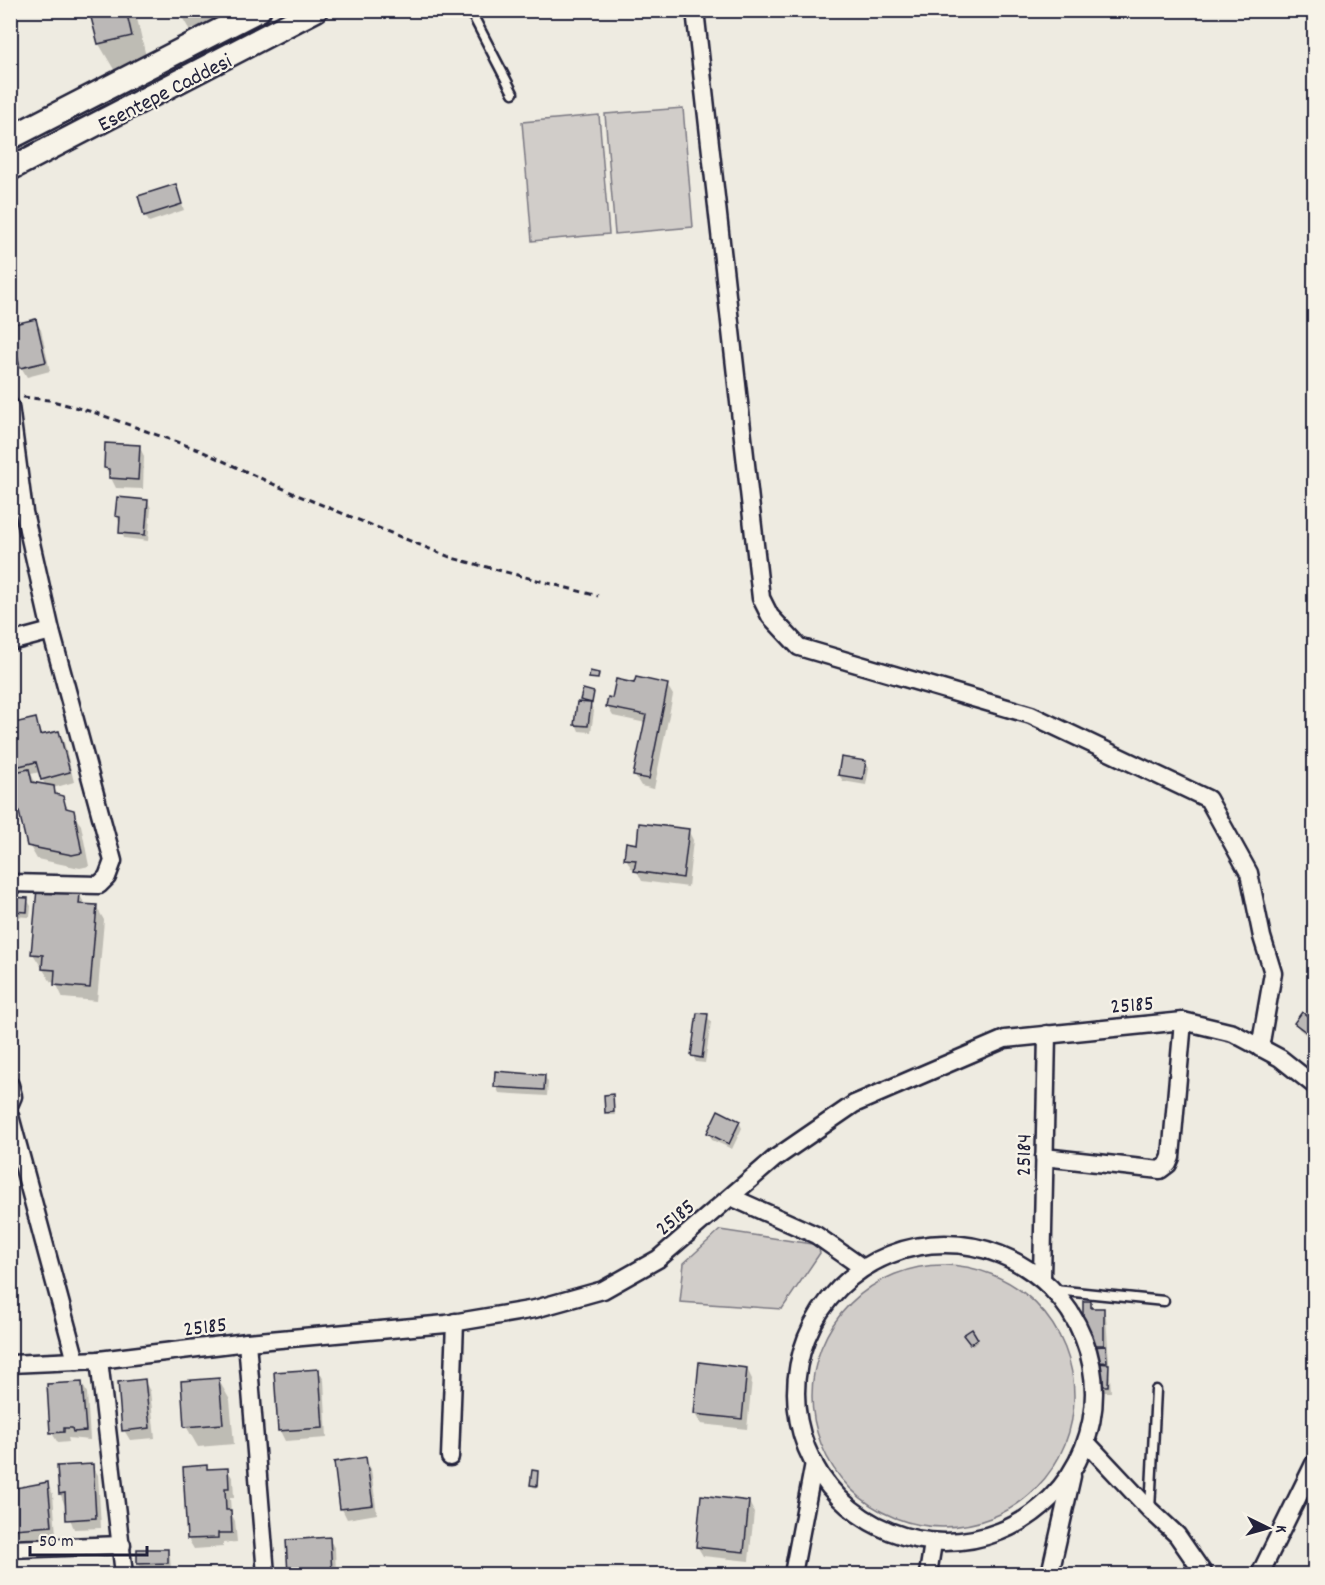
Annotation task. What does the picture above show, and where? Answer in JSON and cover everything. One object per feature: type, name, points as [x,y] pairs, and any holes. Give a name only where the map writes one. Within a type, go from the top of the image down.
[{"type":"main road","name":"Esentepe Caddesi","points":[[10,138],[259,10]]},
{"type":"main road","name":"Esentepe Caddesi","points":[[10,169],[316,10]]},
{"type":"street","points":[[695,10],[761,598],[770,616],[799,647],[1031,715],[1208,799],[1250,873],[1262,937],[1273,973],[1260,1048]]},
{"type":"street","points":[[10,883],[99,885],[107,877],[113,861],[51,631],[24,512],[15,401]]},
{"type":"street","points":[[10,642],[51,631]]},
{"type":"street","points":[[1044,1157],[1160,1170],[1168,1164],[1171,1157],[1183,1021]]},
{"type":"street","name":"25185","points":[[10,1364],[99,1360],[248,1342],[455,1322],[535,1309],[603,1290],[658,1259],[774,1159],[854,1104],[1005,1039],[1183,1021],[1233,1033],[1280,1058],[1314,1085]]},
{"type":"street","name":"25184","points":[[1042,1278],[1047,1034]]},
{"type":"street","points":[[10,1085],[13,1096],[10,1103]]},
{"type":"street","points":[[10,1116],[76,1361]]},
{"type":"street","points":[[731,1197],[816,1235],[863,1268]]},
{"type":"street","points":[[1050,1575],[1073,1472],[1087,1443],[1091,1405],[1085,1363],[1074,1324],[1055,1290],[1016,1260],[996,1252],[954,1243],[912,1247],[891,1253],[863,1268],[830,1297],[807,1335],[797,1378],[799,1422],[813,1463],[835,1494],[863,1518],[897,1535],[933,1543],[974,1541],[1013,1527],[1047,1504],[1073,1472]]},
{"type":"street","points":[[450,1457],[455,1322]]},
{"type":"street","points":[[248,1342],[266,1575]]},
{"type":"street","points":[[99,1360],[124,1575]]},
{"type":"street","points":[[1087,1443],[1185,1544],[1204,1575]]},
{"type":"street","points":[[793,1575],[813,1463]]},
{"type":"street","points":[[1260,1575],[1314,1464]]},
{"type":"street","points":[[928,1575],[933,1543]]},
{"type":"street","points":[[10,1549],[122,1545]]},
{"type":"lane","points":[[470,10],[513,93]]},
{"type":"lane","points":[[1055,1290],[1164,1300]]},
{"type":"lane","points":[[1150,1510],[1156,1390]]},
{"type":"path","points":[[15,401],[49,400],[96,413],[199,450],[295,494],[452,558],[598,596]]},
{"type":"shaded area","points":[[683,108],[693,227],[615,234],[605,114]]},
{"type":"shaded area","points":[[599,115],[609,234],[532,241],[522,122]]},
{"type":"shaded area","points":[[720,1230],[818,1245],[820,1253],[782,1309],[680,1302],[684,1263]]},
{"type":"shaded area","points":[[930,1265],[956,1265],[981,1270],[1005,1280],[1036,1303],[1059,1334],[1069,1358],[1074,1396],[1069,1434],[1059,1458],[1036,1489],[1005,1512],[981,1522],[956,1527],[930,1527],[905,1522],[881,1512],[850,1489],[827,1458],[817,1434],[812,1409],[812,1383],[817,1358],[827,1334],[850,1303],[881,1280],[905,1270]]},
{"type":"building","points":[[89,10],[126,10],[132,36],[98,44]]},
{"type":"building","points":[[176,184],[182,204],[144,216],[138,196]]},
{"type":"building","points":[[11,224],[14,273],[10,273]]},
{"type":"building","points":[[36,319],[46,362],[20,368],[10,325]]},
{"type":"building","points":[[105,443],[140,445],[138,480],[109,478],[109,469],[104,468]]},
{"type":"building","points":[[117,497],[148,500],[145,535],[119,533],[120,517],[115,516]]},
{"type":"building","points":[[590,671],[599,673],[598,679],[589,678]]},
{"type":"building","points":[[636,677],[668,684],[649,779],[633,776],[646,715],[606,707],[608,697],[612,698],[616,679],[634,683]]},
{"type":"building","points":[[583,689],[594,692],[592,703],[580,700]]},
{"type":"building","points":[[577,702],[591,703],[588,726],[574,725]]},
{"type":"building","points":[[36,718],[40,735],[59,731],[70,772],[41,780],[36,762],[15,767],[10,748],[10,724]]},
{"type":"building","points":[[841,757],[866,761],[863,779],[838,775]]},
{"type":"building","points":[[29,769],[32,782],[54,786],[55,794],[63,796],[66,808],[74,810],[82,853],[72,855],[27,846],[10,773]]},
{"type":"building","points":[[639,823],[689,829],[683,878],[634,871],[636,860],[624,859],[626,842],[637,844]]},
{"type":"building","points":[[37,889],[80,893],[79,904],[97,905],[90,988],[54,985],[55,970],[42,969],[43,955],[31,954]]},
{"type":"building","points":[[10,897],[28,898],[27,912],[10,911]]},
{"type":"building","points":[[1302,1012],[1314,1021],[1314,1038],[1294,1023]]},
{"type":"building","points":[[697,1013],[708,1014],[702,1058],[691,1056]]},
{"type":"building","points":[[495,1071],[545,1075],[544,1090],[494,1087]]},
{"type":"building","points":[[613,1094],[614,1112],[605,1113],[604,1095]]},
{"type":"building","points":[[718,1110],[740,1121],[729,1144],[707,1133]]},
{"type":"building","points":[[1083,1301],[1091,1301],[1091,1308],[1104,1308],[1104,1345],[1083,1345]]},
{"type":"building","points":[[972,1329],[978,1339],[970,1344],[963,1335]]},
{"type":"building","points":[[1106,1346],[1107,1362],[1089,1363],[1088,1347]]},
{"type":"building","points":[[699,1362],[747,1368],[742,1419],[694,1414]]},
{"type":"building","points":[[1096,1363],[1109,1364],[1108,1386],[1095,1386]]},
{"type":"building","points":[[319,1369],[323,1428],[278,1431],[274,1372]]},
{"type":"building","points":[[219,1378],[223,1424],[184,1427],[181,1381]]},
{"type":"building","points":[[145,1379],[150,1428],[122,1431],[118,1382]]},
{"type":"building","points":[[82,1382],[86,1431],[73,1432],[72,1428],[64,1428],[64,1432],[50,1433],[47,1384]]},
{"type":"building","points":[[366,1457],[373,1505],[340,1509],[334,1462]]},
{"type":"building","points":[[93,1464],[96,1518],[66,1520],[65,1493],[59,1494],[57,1466]]},
{"type":"building","points":[[207,1465],[207,1469],[228,1468],[229,1488],[225,1488],[226,1510],[231,1510],[232,1533],[218,1533],[218,1538],[187,1539],[183,1467]]},
{"type":"building","points":[[532,1470],[538,1471],[537,1486],[530,1485]]},
{"type":"building","points":[[48,1482],[52,1526],[14,1529],[10,1489]]},
{"type":"building","points":[[701,1495],[749,1501],[744,1552],[696,1547]]},
{"type":"building","points":[[330,1537],[332,1574],[288,1574],[286,1540]]},
{"type":"building","points":[[137,1549],[168,1549],[168,1563],[137,1564]]}]
